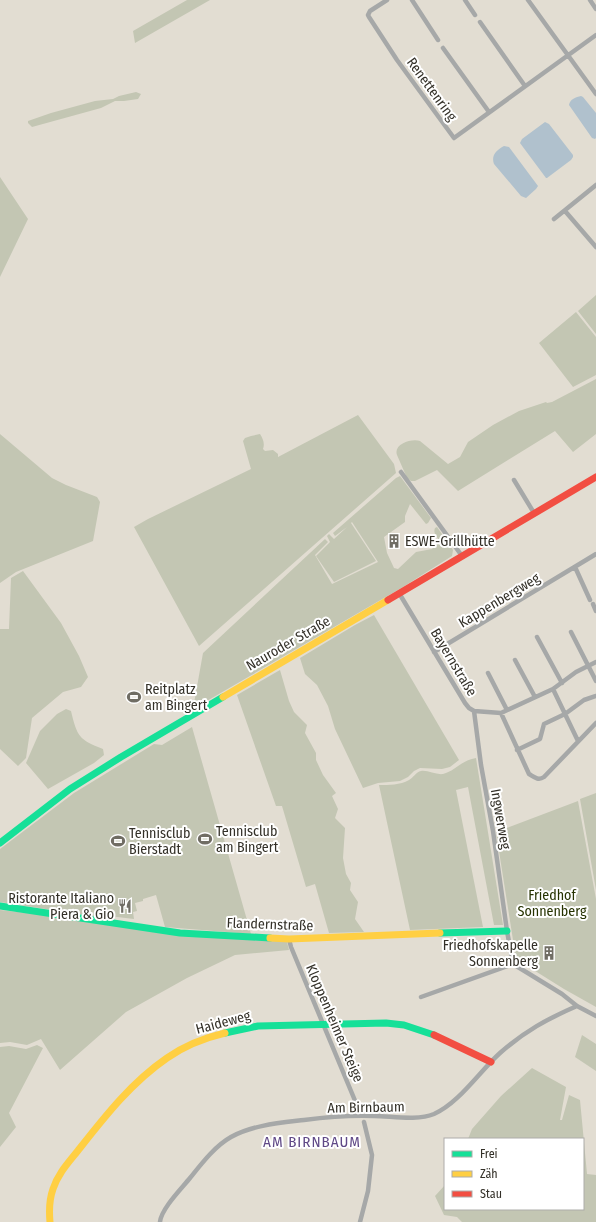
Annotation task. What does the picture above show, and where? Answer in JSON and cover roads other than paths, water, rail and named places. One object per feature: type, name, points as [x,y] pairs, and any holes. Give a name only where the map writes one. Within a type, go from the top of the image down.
[{"type":"street","name":"Renettenring","points":[[387,0],[370,11],[368,15],[397,60],[454,138],[596,35]]},
{"type":"street","points":[[412,0],[438,40]]},
{"type":"street","points":[[466,0],[475,15]]},
{"type":"street","points":[[528,0],[596,94]]},
{"type":"street","points":[[590,0],[596,9]]},
{"type":"street","points":[[480,22],[525,86]]},
{"type":"street","points":[[443,48],[489,112]]},
{"type":"street","points":[[554,219],[596,185]]},
{"type":"street","points":[[565,211],[596,247]]},
{"type":"street","points":[[401,472],[462,556]]},
{"type":"street","name":"Nauroder Straße","points":[[0,843],[52,803],[104,767],[596,477]]},
{"type":"street","points":[[514,480],[534,513]]},
{"type":"street","name":"Kappenbergweg","points":[[434,652],[596,554]]},
{"type":"street","points":[[575,567],[596,611]]},
{"type":"street","name":"Bayernstraße","points":[[399,594],[469,708],[474,711],[501,713]]},
{"type":"street","points":[[571,632],[596,681]]},
{"type":"street","points":[[537,637],[562,683]]},
{"type":"street","points":[[515,660],[535,697]]},
{"type":"street","points":[[596,662],[576,672],[553,689],[501,713],[529,774],[536,779],[540,779],[596,723]]},
{"type":"street","name":"Bayernstraße","points":[[488,673],[507,710]]},
{"type":"street","points":[[553,689],[578,741]]},
{"type":"street","points":[[517,750],[540,739],[544,724],[566,714],[584,700],[596,696]]},
{"type":"street","name":"Ingwerweg","points":[[474,711],[507,931]]},
{"type":"street","name":"Flandernstraße","points":[[0,906],[180,933],[290,939],[507,931]]},
{"type":"street","points":[[507,931],[513,964],[562,994],[577,1006],[596,1016]]},
{"type":"street","name":"Kloppenheimer Steige","points":[[290,939],[291,947],[361,1116]]},
{"type":"street","points":[[421,997],[513,964]]},
{"type":"street","name":"Am Birnbaum","points":[[160,1222],[160,1217],[170,1202],[217,1148],[230,1138],[250,1128],[279,1123],[322,1118],[361,1116],[416,1117],[433,1114],[445,1108],[456,1099],[491,1062],[524,1033],[552,1017],[577,1006]]},
{"type":"street","name":"Haideweg","points":[[50,1222],[50,1195],[55,1182],[128,1090],[145,1074],[166,1058],[188,1045],[217,1034],[258,1026],[386,1023],[404,1025],[431,1034],[491,1062]]},
{"type":"street","points":[[360,1222],[368,1191],[372,1155],[364,1122]]},
{"type":"water","points":[[581,96],[596,113],[595,139],[592,138],[569,105],[572,100]]},
{"type":"water","points":[[545,122],[549,124],[573,155],[571,160],[547,178],[520,143],[522,139]]},
{"type":"water","points":[[504,146],[509,147],[538,186],[526,198],[521,196],[494,164],[493,158],[495,154]]},
{"type":"place","name":"ESWE-Grillhütte","points":[[394,541]]},
{"type":"place","name":"Reitplatz am Bingert","points":[[134,697]]},
{"type":"place","name":"Tennisclub am Bingert","points":[[205,839]]},
{"type":"place","name":"Tennisclub Bierstadt","points":[[118,841]]},
{"type":"place","name":"Ristorante Italiano Piera & Gio","points":[[125,906]]},
{"type":"place","name":"Friedhofskapelle Sonnenberg","points":[[549,953]]},
{"type":"district","name":"AM BIRNBAUM","points":[[312,1142]]},
{"type":"park label","name":"Friedhof Sonnenberg","points":[[552,904]]}]
